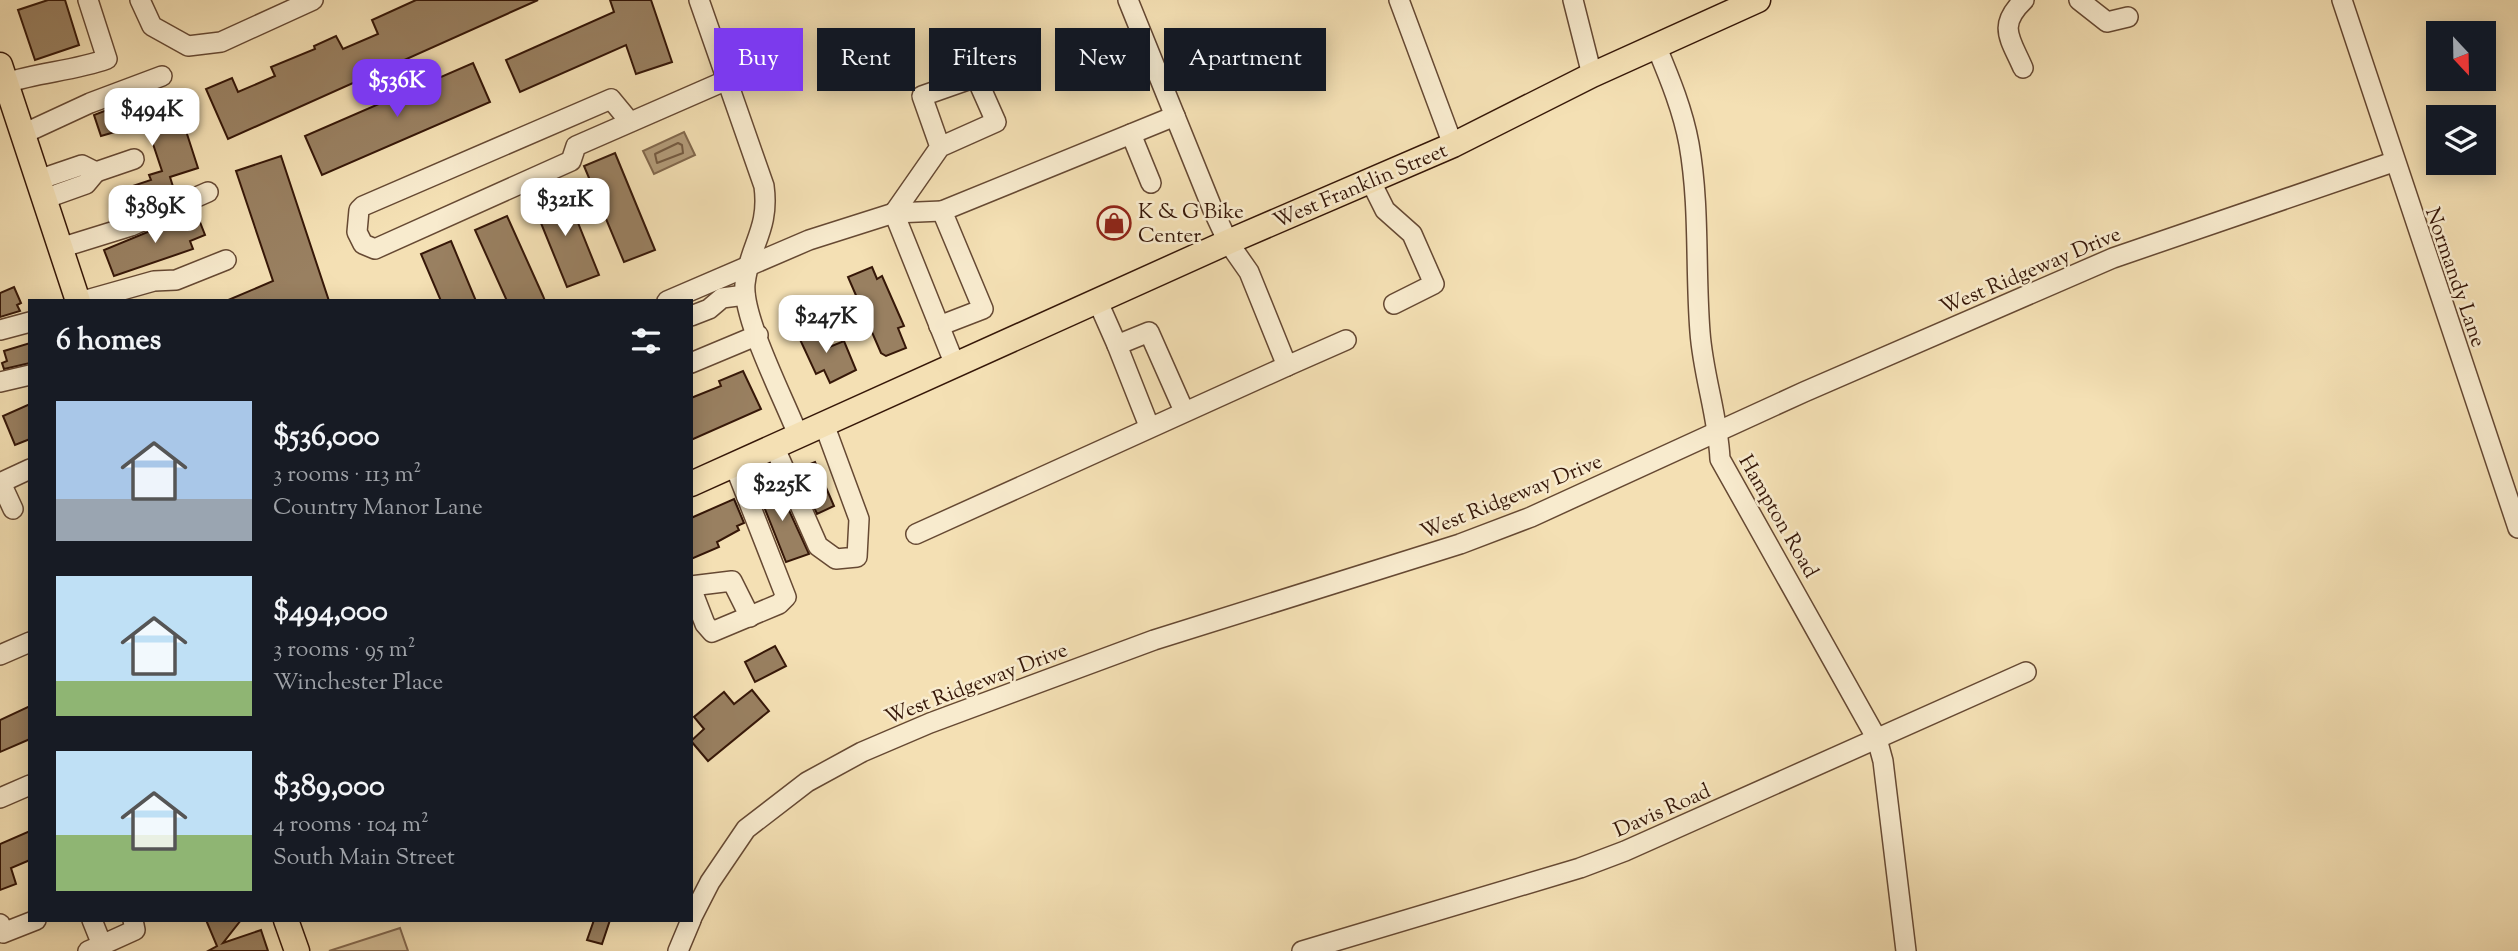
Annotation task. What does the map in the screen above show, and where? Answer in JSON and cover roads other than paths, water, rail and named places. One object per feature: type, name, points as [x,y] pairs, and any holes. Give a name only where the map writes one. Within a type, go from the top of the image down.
[{"type":"main road","name":"West Franklin Street","points":[[693,483],[1228,242],[1452,145],[1592,75],[1657,48],[1758,0]]},
{"type":"main road","points":[[3,74],[79,299]]},
{"type":"main road","points":[[287,922],[297,951]]},
{"type":"street","points":[[3,74],[31,75],[83,67],[107,59],[88,0]]},
{"type":"street","points":[[140,0],[152,26],[188,46],[221,42],[313,0]]},
{"type":"street","points":[[699,0],[714,43]]},
{"type":"street","points":[[1128,0],[1228,242],[1250,272],[1287,366]]},
{"type":"street","points":[[1399,0],[1452,145]]},
{"type":"street","points":[[1573,0],[1592,75]]},
{"type":"street","points":[[2022,68],[2007,30],[2009,15],[2024,0]]},
{"type":"street","points":[[2079,0],[2107,22],[2128,17]]},
{"type":"street","name":"Normandy Lane","points":[[2342,0],[2393,162],[2518,528]]},
{"type":"street","name":"Hampton Road","points":[[1657,48],[1676,95],[1689,142],[1695,203],[1700,334],[1719,433],[1720,459],[1877,739],[1883,761],[1906,951]]},
{"type":"street","points":[[23,134],[90,103],[162,76]]},
{"type":"street","points":[[630,122],[611,99],[363,206],[359,210],[357,232],[362,244],[375,249],[571,162],[576,146],[714,86]]},
{"type":"street","points":[[731,91],[764,186],[767,207],[765,225],[748,265],[745,295],[798,435]]},
{"type":"street","points":[[672,299],[809,240],[894,213],[942,211],[1175,116]]},
{"type":"street","points":[[1131,134],[1151,183]]},
{"type":"street","points":[[894,213],[940,147]]},
{"type":"street","points":[[41,190],[86,184],[96,172],[134,159]]},
{"type":"street","name":"West Ridgeway Drive","points":[[693,916],[710,881],[746,830],[807,782],[862,752],[930,723],[1154,640],[1472,540],[1531,517],[1840,376],[2113,258],[2393,162]]},
{"type":"street","points":[[1370,180],[1384,211],[1412,234],[1434,284],[1394,304]]},
{"type":"street","points":[[60,248],[131,226],[208,192]]},
{"type":"street","points":[[939,326],[983,309],[942,211]]},
{"type":"street","points":[[894,213],[955,365]]},
{"type":"street","points":[[87,299],[153,281],[176,280],[226,260]]},
{"type":"street","points":[[693,315],[709,309],[722,298],[745,295]]},
{"type":"street","points":[[1098,302],[1149,426]]},
{"type":"street","points":[[0,330],[28,323]]},
{"type":"street","points":[[1116,345],[1149,332],[1184,411]]},
{"type":"street","points":[[693,362],[758,335]]},
{"type":"street","points":[[916,534],[1149,426],[1346,340]]},
{"type":"street","points":[[0,382],[28,375]]},
{"type":"street","points":[[774,446],[818,546],[836,559],[857,557],[859,519],[824,424]]},
{"type":"street","points":[[693,592],[705,624],[712,632],[779,604],[786,593],[734,464]]},
{"type":"street","points":[[13,509],[0,483],[28,470]]},
{"type":"street","points":[[693,587],[732,581],[750,617]]},
{"type":"street","points":[[0,655],[28,643]]},
{"type":"street","name":"Davis Road","points":[[1302,951],[1580,868],[1625,851],[2026,672]]},
{"type":"street","points":[[0,799],[28,786]]},
{"type":"street","points":[[0,924],[3,933],[31,922]]},
{"type":"street","points":[[92,922],[95,948],[135,930],[133,922]]},
{"type":"street","name":"West Ridgeway Drive","points":[[678,951],[690,922]]},
{"type":"water","points":[[684,132],[695,155],[654,174],[643,151]]},
{"type":"place","name":"K & G Bike Center","points":[[1114,223]]}]
